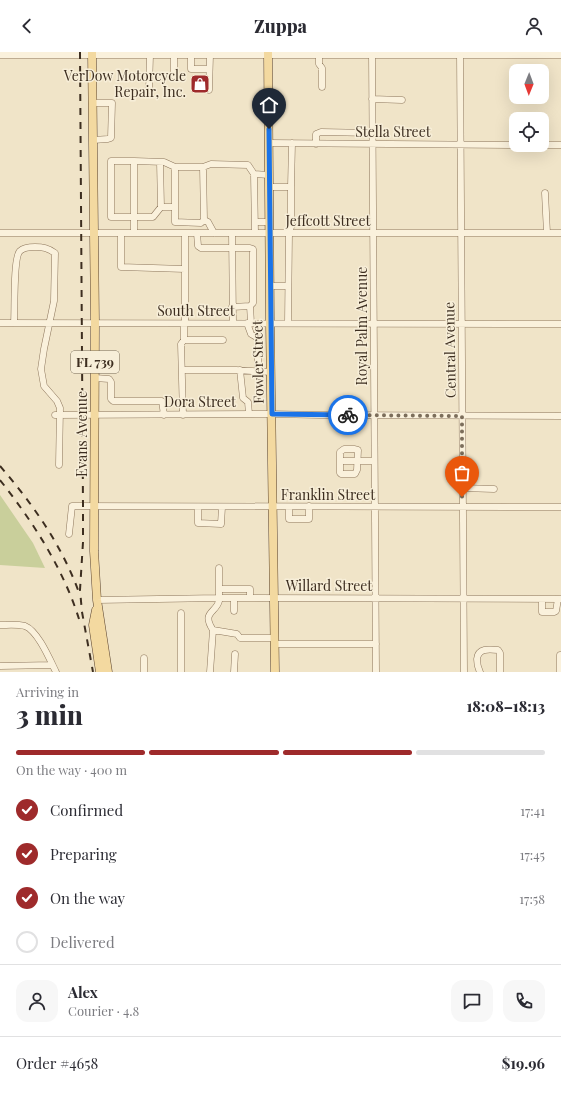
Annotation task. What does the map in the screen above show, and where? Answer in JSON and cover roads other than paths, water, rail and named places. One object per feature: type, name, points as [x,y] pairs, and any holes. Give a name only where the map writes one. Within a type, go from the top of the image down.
[{"type":"main road","name":"Evans Avenue","points":[[92,53],[96,415],[94,551],[97,602],[108,672]]},
{"type":"main road","name":"Fowler Street","points":[[268,53],[274,672]]},
{"type":"main road","points":[[97,602],[93,625],[100,672]]},
{"type":"street","points":[[0,55],[92,53],[210,55],[268,53],[372,53],[561,55]]},
{"type":"street","name":"Royal Palm Avenue","points":[[372,53],[376,672]]},
{"type":"street","points":[[321,54],[319,64],[322,68],[322,87]]},
{"type":"street","name":"Central Avenue","points":[[460,54],[464,672]]},
{"type":"street","points":[[149,90],[150,55]]},
{"type":"street","points":[[174,55],[174,76]]},
{"type":"street","points":[[191,55],[191,69],[209,69]]},
{"type":"street","points":[[209,90],[210,55]]},
{"type":"street","points":[[372,99],[402,100]]},
{"type":"street","points":[[92,103],[112,104],[111,138],[108,140],[93,140]]},
{"type":"street","points":[[316,144],[316,134],[321,132],[372,133]]},
{"type":"street","name":"Stella Street","points":[[269,143],[509,145]]},
{"type":"street","points":[[288,323],[292,144]]},
{"type":"street","points":[[549,145],[561,144]]},
{"type":"street","points":[[160,162],[161,207],[153,217],[111,217],[111,161],[164,162],[175,166],[203,167],[211,164],[248,165],[254,174],[255,233]]},
{"type":"street","points":[[134,162],[134,233]]},
{"type":"street","points":[[175,166],[175,222],[201,222],[204,220]]},
{"type":"street","points":[[203,167],[204,220]]},
{"type":"street","points":[[254,174],[269,175]]},
{"type":"street","points":[[269,187],[291,187]]},
{"type":"street","points":[[545,193],[547,233]]},
{"type":"street","points":[[161,207],[175,207]]},
{"type":"street","points":[[204,220],[208,222],[214,233]]},
{"type":"street","points":[[255,222],[269,222]]},
{"type":"street","name":"Jeffcott Street","points":[[0,233],[561,233]]},
{"type":"street","points":[[121,233],[121,267],[185,269]]},
{"type":"street","points":[[183,415],[181,344],[184,340],[185,233]]},
{"type":"street","points":[[197,233],[198,246],[201,248],[253,249],[253,303],[250,306],[249,323],[251,334],[258,340],[258,372]]},
{"type":"street","points":[[232,233],[232,323]]},
{"type":"street","points":[[14,323],[16,257],[19,251],[26,247],[44,247],[55,253],[54,301],[41,361],[41,376],[44,386],[59,404],[59,465]]},
{"type":"street","points":[[270,286],[288,286]]},
{"type":"street","points":[[232,307],[250,306]]},
{"type":"street","name":"South Street","points":[[0,324],[561,324]]},
{"type":"street","points":[[184,340],[223,340]]},
{"type":"street","points":[[182,370],[240,370],[271,372]]},
{"type":"street","points":[[240,370],[243,398],[248,402],[249,414]]},
{"type":"street","points":[[95,378],[110,379],[111,399],[113,401],[162,401],[164,414]]},
{"type":"street","name":"Dora Street","points":[[58,415],[272,414],[561,416]]},
{"type":"street","points":[[341,450],[358,450],[357,472],[355,474],[341,474],[340,460],[341,450]]},
{"type":"street","points":[[340,460],[374,461]]},
{"type":"street","points":[[462,488],[494,489]]},
{"type":"street","name":"Franklin Street","points":[[69,534],[72,506],[561,507]]},
{"type":"street","points":[[198,506],[198,523],[221,524],[222,507]]},
{"type":"street","points":[[289,506],[289,519],[309,519],[310,506]]},
{"type":"street","points":[[210,672],[213,630],[209,622],[209,615],[210,612],[218,605],[220,589],[219,568]]},
{"type":"street","points":[[220,589],[250,590],[250,598]]},
{"type":"street","name":"Willard Street","points":[[97,602],[219,598],[560,599]]},
{"type":"street","points":[[234,598],[234,611]]},
{"type":"street","points":[[542,599],[542,612],[556,611],[560,599]]},
{"type":"street","points":[[181,614],[181,672]]},
{"type":"street","points":[[0,625],[24,626],[30,629],[39,641],[56,672]]},
{"type":"street","points":[[213,630],[237,634],[240,638],[274,641],[376,644]]},
{"type":"street","points":[[480,672],[477,664],[478,655],[481,651],[486,649],[498,650],[500,653],[500,672]]},
{"type":"street","points":[[234,654],[234,672]]},
{"type":"street","points":[[560,672],[561,655]]},
{"type":"street","points":[[144,658],[144,672]]},
{"type":"street","points":[[0,666],[52,665]]},
{"type":"railway","points":[[80,52],[83,506],[83,542],[80,590],[82,612],[93,672]]},
{"type":"railway","points":[[0,466],[45,525],[63,556],[78,590]]},
{"type":"railway","points":[[0,480],[24,512],[46,546],[65,582],[79,619]]},
{"type":"place","name":"VerDow Motorcycle Repair, Inc.","points":[[200,84]]}]
